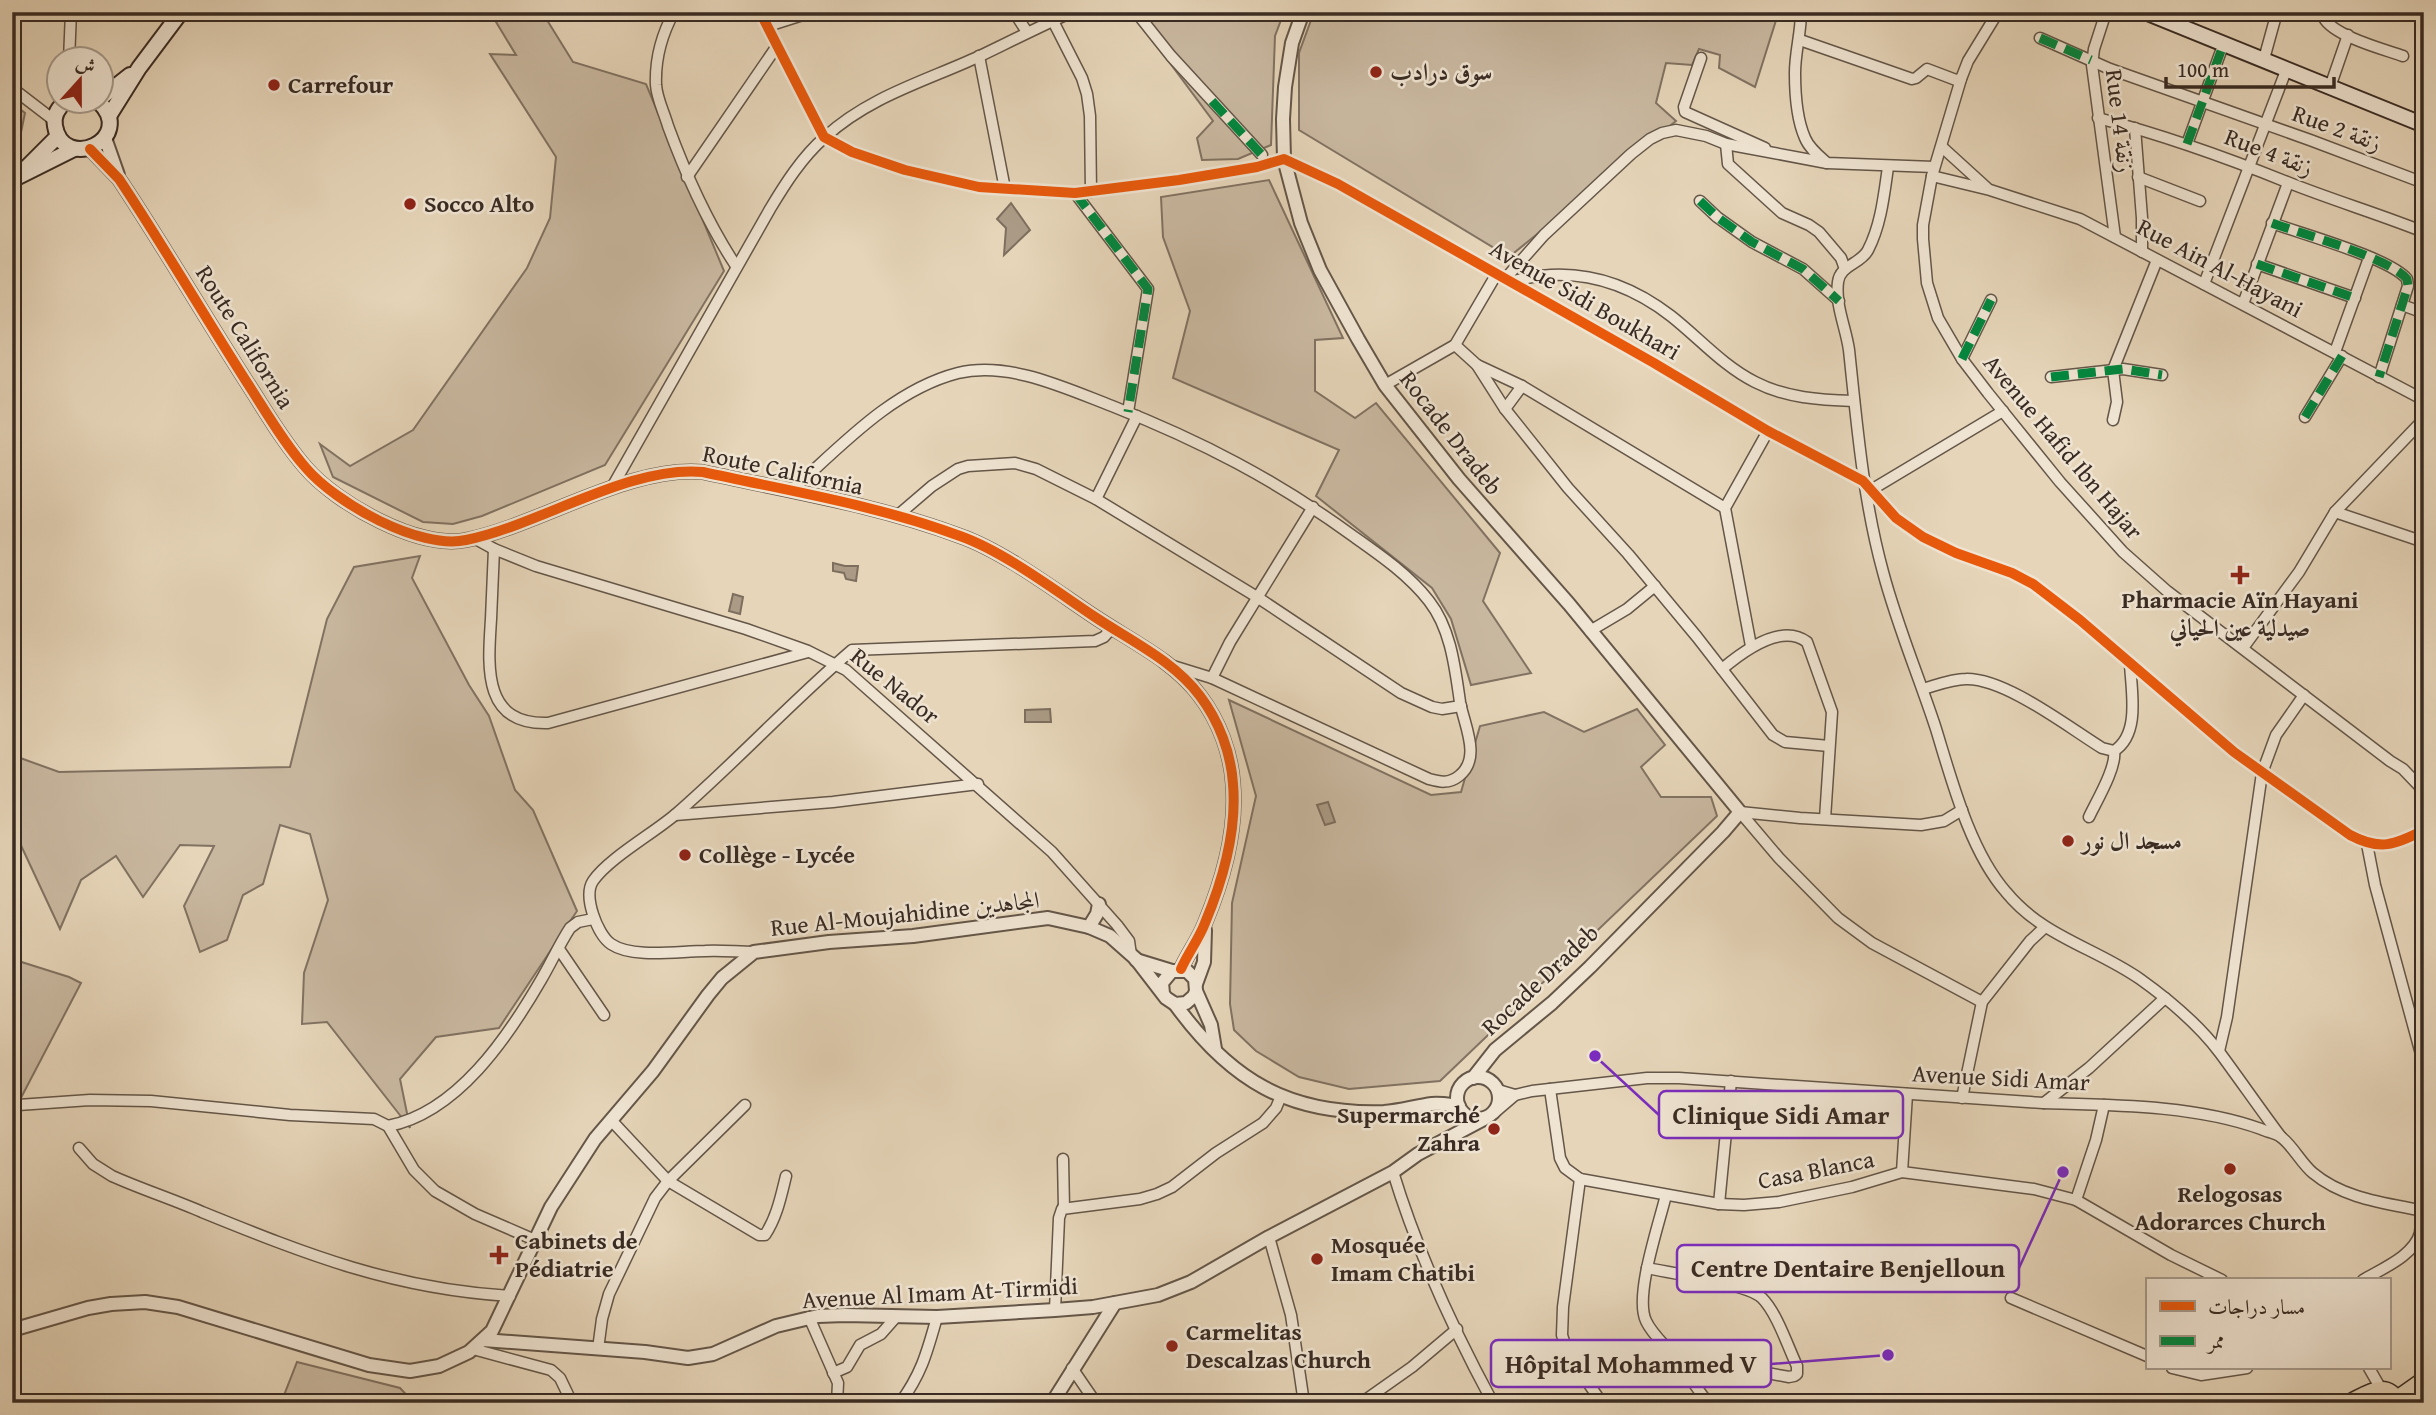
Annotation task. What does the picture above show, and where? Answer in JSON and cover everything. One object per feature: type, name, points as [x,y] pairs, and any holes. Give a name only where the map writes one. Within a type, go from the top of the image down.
[{"type":"main road","points":[[116,105],[139,68],[181,12]]},
{"type":"main road","points":[[2145,12],[2424,125]]},
{"type":"main road","points":[[116,86],[139,68]]},
{"type":"main road","points":[[56,116],[58,136],[65,144],[82,149]]},
{"type":"main road","points":[[14,179],[105,138],[109,116]]},
{"type":"main road","points":[[14,179],[58,136]]},
{"type":"main road","points":[[2349,1403],[2370,1395],[2390,1392],[2397,1401],[2424,1380]]},
{"type":"street","points":[[70,45],[71,12]]},
{"type":"street","points":[[674,12],[656,65],[657,95],[687,177],[719,240],[736,266]]},
{"type":"street","points":[[760,12],[824,137],[852,152],[905,170],[959,184],[1005,190],[1075,193],[1257,167],[1284,159]]},
{"type":"street","points":[[768,26],[812,12]]},
{"type":"street","points":[[1014,12],[1027,32]]},
{"type":"street","points":[[611,489],[736,266],[785,185],[824,137],[860,111],[898,89],[979,56],[1072,12]]},
{"type":"street","points":[[1136,12],[1171,56],[1262,155]]},
{"type":"street","name":"Rocade Dradeb","points":[[1303,12],[1292,43],[1285,87],[1284,159],[1301,223],[1320,270],[1385,385],[1459,479],[1779,858],[1838,918],[1872,943],[1982,1002]]},
{"type":"street","points":[[1801,12],[1795,72],[1802,125],[1805,139],[1827,163]]},
{"type":"street","name":"Avenue Hafid Ibn Hajar","points":[[1997,12],[1968,61],[1933,172],[1923,225],[1924,263],[1938,318],[1962,359],[2003,411],[2060,482],[2123,552],[2167,591],[2403,769],[2424,791]]},
{"type":"street","name":"Rue 14 زنقة","points":[[2106,12],[2091,60],[2115,237]]},
{"type":"street","points":[[2264,59],[2277,12]]},
{"type":"street","points":[[2325,12],[2324,18],[2328,25],[2403,56]]},
{"type":"street","points":[[1053,21],[1082,78],[1087,94],[1090,116],[1091,192]]},
{"type":"street","points":[[2330,87],[2348,35]]},
{"type":"street","name":"Rue 2 زنقة","points":[[2040,38],[2110,69],[2424,183]]},
{"type":"street","points":[[1800,40],[1912,79],[1927,69],[1956,80],[1961,79]]},
{"type":"street","points":[[687,177],[777,46]]},
{"type":"street","points":[[2187,144],[2221,51]]},
{"type":"street","points":[[979,56],[1005,190]]},
{"type":"street","points":[[1701,58],[1684,107],[1685,112],[1782,155]]},
{"type":"street","points":[[2204,284],[2287,68]]},
{"type":"street","points":[[12,88],[55,121]]},
{"type":"street","name":"Rue 4 زنقة","points":[[2098,118],[2187,144],[2424,232]]},
{"type":"street","points":[[2135,128],[2142,252]]},
{"type":"street","points":[[1385,385],[1455,345],[1504,278],[1544,235],[1650,139],[1676,130],[1706,136],[1726,144],[1782,155]]},
{"type":"street","name":"Route California","points":[[105,138],[119,179],[284,439],[314,476],[356,508],[408,533],[440,541],[463,541],[659,474],[690,471],[792,491],[897,516],[971,541],[1038,580],[1168,664],[1199,694],[1209,709],[1223,736],[1233,781],[1232,825],[1223,868],[1205,923],[1176,970]]},
{"type":"street","points":[[1726,144],[1727,164],[1782,214],[1819,232],[1841,258],[1845,270]]},
{"type":"street","name":"Rue Ain Al-Hayani","points":[[1942,147],[1990,190]]},
{"type":"street","name":"Route California","points":[[82,149],[119,179]]},
{"type":"street","name":"Rue Ain Al-Hayani","points":[[1782,155],[1827,163],[1933,172],[2080,219],[2424,400]]},
{"type":"street","name":"Avenue Sidi Boukhari","points":[[1284,159],[1349,190],[1424,231],[1768,431],[1863,481]]},
{"type":"street","points":[[1888,167],[1881,213],[1868,252],[1845,270],[1838,285],[1839,301],[1848,342],[1863,481],[1882,571],[1962,810],[1998,883],[2019,907],[2044,928],[2114,963],[2165,998],[2219,1051],[2281,1136]]},
{"type":"street","points":[[2138,177],[2200,201]]},
{"type":"street","points":[[2243,304],[2288,183]]},
{"type":"street","points":[[1075,193],[1148,289],[1132,414],[1096,499]]},
{"type":"street","points":[[1700,201],[1717,218],[1752,242],[1802,269],[1839,301]]},
{"type":"street","points":[[2272,223],[2369,258],[2400,272],[2407,279],[2408,285],[2379,377]]},
{"type":"street","points":[[2305,417],[2339,354],[2369,258]]},
{"type":"street","points":[[2113,420],[2117,402],[2113,369],[2157,260]]},
{"type":"street","points":[[2257,264],[2355,298]]},
{"type":"street","points":[[1504,278],[1557,274],[1600,279],[1629,289],[1671,316],[1715,355],[1754,382],[1791,395],[1854,401]]},
{"type":"street","points":[[1962,359],[1992,300]]},
{"type":"street","points":[[2402,304],[2424,313]]},
{"type":"street","points":[[1455,345],[1477,365],[1505,409],[1568,488],[1655,586],[1778,739],[1790,743],[1829,746]]},
{"type":"street","points":[[1477,365],[1522,386],[1725,508]]},
{"type":"street","points":[[2051,377],[2113,369],[2162,375]]},
{"type":"street","points":[[792,491],[857,432],[901,398],[928,383],[960,373],[997,371],[1016,374],[1132,414],[1233,459],[1313,507],[1383,557],[1429,601],[1440,618],[1446,636],[1469,739],[1470,759],[1461,774],[1450,781],[1429,779],[1212,678],[1168,664]]},
{"type":"street","points":[[1505,409],[1522,386]]},
{"type":"street","points":[[1871,490],[2003,411]]},
{"type":"street","points":[[2243,648],[2299,572],[2335,512],[2424,419]]},
{"type":"street","points":[[1751,646],[1725,508],[1768,431]]},
{"type":"street","points":[[897,516],[932,486],[958,469],[978,464],[1015,463],[1036,469],[1096,499],[1257,597],[1401,693],[1432,707],[1442,709],[1461,706]]},
{"type":"street","points":[[1863,481],[1896,518],[1923,537],[1956,553],[2012,573],[2042,590],[2176,704],[2262,773],[2329,821],[2367,844],[2384,846],[2424,830]]},
{"type":"street","points":[[1212,678],[1257,597],[1313,507]]},
{"type":"street","points":[[2335,512],[2424,542]]},
{"type":"street","name":"Rue Nador","points":[[474,538],[536,566],[746,629],[836,664],[856,677],[1052,852],[1129,941],[1133,957]]},
{"type":"street","points":[[494,549],[490,679],[501,706],[510,715],[523,720],[548,723],[808,651]]},
{"type":"street","points":[[1590,631],[1627,609],[1655,586]]},
{"type":"street","points":[[754,952],[640,953],[625,950],[607,941],[593,919],[591,894],[594,880],[626,851],[675,815],[852,650],[1095,641],[1112,628]]},
{"type":"street","points":[[1722,669],[1751,646],[1790,636],[1806,641],[1831,710],[1825,819]]},
{"type":"street","points":[[2114,751],[2124,741],[2131,722],[2130,663]]},
{"type":"street","points":[[1923,689],[1965,679],[1994,684],[2102,748],[2114,751]]},
{"type":"street","points":[[2219,1051],[2227,1017],[2262,773],[2276,735],[2304,695]]},
{"type":"street","points":[[2089,817],[2110,772],[2115,757],[2114,751]]},
{"type":"street","points":[[675,815],[833,802],[978,784]]},
{"type":"street","points":[[1741,812],[1788,818],[1929,825],[1944,821],[1962,810]]},
{"type":"street","name":"Rocade Dradeb","points":[[1473,1078],[1495,1050],[1552,1003],[1590,967],[1741,812]]},
{"type":"street","points":[[2367,844],[2375,885],[2424,1065]]},
{"type":"street","points":[[1089,927],[1097,914],[1099,904]]},
{"type":"street","points":[[388,1126],[433,1109],[471,1076],[510,1028],[570,928],[578,922],[593,919]]},
{"type":"street","name":"Rue Al-Moujahidine المجاهدين","points":[[12,1330],[88,1308],[145,1302],[177,1307],[344,1358],[397,1370],[429,1369],[450,1363],[478,1345],[492,1331],[551,1207],[611,1120],[653,1071],[722,978],[754,952],[829,942],[913,936],[1033,919],[1066,920],[1110,936],[1133,957],[1163,993]]},
{"type":"street","name":"Route California","points":[[1196,987],[1204,962],[1205,923]]},
{"type":"street","points":[[1962,1098],[1982,1002],[2030,941],[2044,928]]},
{"type":"street","points":[[559,949],[604,1015]]},
{"type":"street","name":"Rue Al-Moujahidine المجاهدين","points":[[1133,957],[1176,970]]},
{"type":"street","points":[[1215,1049],[1211,1025],[1191,974],[1176,970],[1164,978],[1163,993],[1204,1041],[1253,1082],[1300,1103],[1335,1111],[1388,1112],[1436,1104],[1460,1109],[1472,1118],[1489,1116],[1515,1095],[1550,1089],[1560,1158],[1565,1168],[1580,1179],[1563,1307],[1562,1335],[1568,1354],[1602,1403]]},
{"type":"street","points":[[1175,1004],[1186,1003],[1194,996],[1196,987]]},
{"type":"street","points":[[2043,1103],[2089,1068],[2165,998]]},
{"type":"street","name":"Rocade Dradeb","points":[[1486,1060],[1494,1086]]},
{"type":"street","points":[[1436,1104],[1460,1089],[1467,1080],[1479,1077],[1515,1095]]},
{"type":"street","name":"Avenue Sidi Amar","points":[[1550,1089],[1662,1077],[2104,1105],[2203,1115],[2241,1122],[2281,1136],[2313,1173],[2339,1189],[2368,1199],[2423,1211]]},
{"type":"street","points":[[1719,1204],[1731,1081]]},
{"type":"street","points":[[1489,1116],[1499,1102],[1494,1086]]},
{"type":"street","points":[[1451,1137],[1460,1109],[1457,1101],[1460,1089]]},
{"type":"street","points":[[1902,1172],[1907,1094]]},
{"type":"street","points":[[1064,1208],[1140,1199],[1172,1187],[1216,1153],[1263,1123],[1276,1108],[1281,1096]]},
{"type":"street","points":[[18,1105],[102,1100],[161,1101],[290,1115],[374,1119],[388,1126],[426,1185],[475,1214],[535,1240]]},
{"type":"street","points":[[598,1349],[604,1309],[614,1282],[655,1198],[667,1181],[745,1105]]},
{"type":"street","points":[[2076,1200],[2104,1105]]},
{"type":"street","name":"Avenue Al Imam At-Tirmidi","points":[[478,1345],[598,1349],[655,1353],[680,1358],[695,1357],[713,1354],[776,1326],[809,1318],[845,1315],[937,1317],[1055,1310],[1158,1295],[1393,1172],[1418,1154],[1489,1116]]},
{"type":"street","points":[[611,1120],[667,1181],[761,1236],[768,1231],[775,1216],[786,1176]]},
{"type":"street","points":[[79,1148],[93,1164],[112,1176],[319,1259],[414,1285],[455,1292],[510,1296]]},
{"type":"street","points":[[1055,1310],[1059,1218],[1064,1208],[1063,1159]]},
{"type":"street","points":[[1393,1172],[1405,1212],[1493,1403]]},
{"type":"street","name":"Casa Blanca","points":[[1580,1179],[1719,1204],[1779,1202],[1852,1187],[1902,1172],[2004,1184],[2076,1200],[2171,1255],[2218,1278]]},
{"type":"street","points":[[1666,1195],[1647,1268],[1643,1313],[1652,1331],[1708,1403]]},
{"type":"street","points":[[2366,1278],[2408,1252],[2415,1244],[2420,1234],[2423,1211]]},
{"type":"street","points":[[1269,1237],[1291,1315],[1304,1403]]},
{"type":"street","points":[[1647,1268],[1757,1294],[1767,1305],[1797,1371],[1794,1376],[1788,1377],[1674,1356]]},
{"type":"street","points":[[2011,1298],[2146,1356]]},
{"type":"street","points":[[1052,1403],[1115,1303]]},
{"type":"street","points":[[833,1373],[847,1367],[860,1345],[881,1334],[897,1317]]},
{"type":"street","points":[[900,1403],[914,1384],[924,1363],[937,1317]]},
{"type":"street","points":[[809,1318],[839,1387],[836,1403]]},
{"type":"street","points":[[1361,1403],[1412,1367],[1457,1329]]},
{"type":"street","points":[[478,1345],[551,1370],[560,1378],[572,1403]]},
{"type":"street","points":[[1072,1368],[1096,1403]]},
{"type":"street","points":[[2180,1370],[2201,1375],[2234,1370]]},
{"type":"street","points":[[2369,1370],[2370,1395]]},
{"type":"shaded area","points":[[490,12],[542,12],[573,62],[646,84],[724,271],[605,465],[482,516],[453,524],[423,522],[333,477],[320,444],[350,466],[413,430],[527,268],[550,218],[556,157],[490,54],[516,55]]},
{"type":"shaded area","points":[[1132,12],[1284,12],[1275,36],[1271,145],[1238,159],[1202,160],[1197,138],[1213,121]]},
{"type":"shaded area","points":[[1314,12],[1562,12],[1562,16],[1605,12],[1778,14],[1755,87],[1719,68],[1720,55],[1699,49],[1692,65],[1666,63],[1656,103],[1676,121],[1509,257],[1299,130],[1299,53]]},
{"type":"shaded area","points":[[12,103],[25,113],[18,147],[12,150]]},
{"type":"shaded area","points":[[1269,180],[1343,338],[1315,340],[1315,391],[1355,418],[1376,403],[1500,553],[1483,601],[1531,673],[1471,685],[1451,619],[1432,588],[1316,496],[1339,450],[1173,378],[1190,311],[1163,237],[1161,197]]},
{"type":"shaded area","points":[[1011,203],[1030,230],[1004,255],[1006,228],[997,219]]},
{"type":"shaded area","points":[[420,556],[412,578],[469,685],[489,716],[515,790],[533,810],[577,911],[499,1028],[436,1037],[400,1079],[410,1128],[327,1022],[302,1024],[304,973],[328,900],[310,834],[280,825],[263,884],[243,895],[227,940],[200,952],[184,906],[214,846],[180,845],[143,897],[116,856],[81,880],[60,929],[18,839],[12,835],[12,755],[59,772],[290,767],[327,619],[354,567]]},
{"type":"shaded area","points":[[833,563],[858,566],[856,581],[846,579],[844,573],[833,571]]},
{"type":"shaded area","points":[[733,594],[743,597],[740,614],[729,611]]},
{"type":"shaded area","points":[[1229,700],[1431,795],[1461,792],[1480,726],[1544,712],[1584,732],[1637,709],[1665,745],[1641,767],[1661,797],[1711,797],[1717,816],[1440,1081],[1349,1089],[1299,1077],[1256,1051],[1234,1030],[1230,1004],[1232,903],[1256,796]]},
{"type":"shaded area","points":[[1050,709],[1051,722],[1025,722],[1025,710]]},
{"type":"shaded area","points":[[1328,802],[1335,822],[1325,825],[1317,805]]},
{"type":"shaded area","points":[[12,959],[81,983],[12,1115]]},
{"type":"shaded area","points":[[297,1362],[400,1388],[414,1403],[281,1403]]},
{"type":"marked path","points":[[2040,38],[2091,60]]},
{"type":"marked path","points":[[2187,144],[2221,51]]},
{"type":"marked path","points":[[1212,101],[1262,155]]},
{"type":"marked path","points":[[1075,193],[1148,289],[1128,412]]},
{"type":"marked path","points":[[1700,201],[1752,242],[1803,269],[1839,301]]},
{"type":"marked path","points":[[2272,223],[2365,255],[2398,271],[2407,279],[2408,286],[2379,377]]},
{"type":"marked path","points":[[2257,264],[2355,298]]},
{"type":"marked path","points":[[1962,359],[1991,300]]},
{"type":"marked path","points":[[2305,417],[2342,356]]},
{"type":"marked path","points":[[2051,377],[2123,369],[2162,375]]},
{"type":"cycle path","points":[[760,12],[824,137],[852,152],[905,170],[979,187],[1075,193],[1179,180],[1257,167],[1284,159],[1338,184],[1654,363],[1768,431],[1863,481],[1896,518],[1923,537],[2033,584],[2080,620],[2234,752],[2350,835],[2370,843],[2387,844],[2424,830]]},
{"type":"cycle path","points":[[90,149],[119,179],[267,414],[298,458],[320,482],[357,509],[380,521],[425,538],[466,540],[524,522],[615,486],[675,472],[703,472],[865,507],[960,536],[994,551],[1029,572],[1165,662],[1190,684],[1213,716],[1227,749],[1234,802],[1231,837],[1223,873],[1203,929],[1181,969]]},
{"type":"place","name":"سوق درادب","points":[[1376,72]]},
{"type":"place","name":"Carrefour","points":[[274,85]]},
{"type":"place","name":"Socco Alto","points":[[410,204]]},
{"type":"place","name":"Pharmacie Aïn Hayani صيدلية عين الحياني","points":[[2240,575]]},
{"type":"place","name":"مسجد ال نور","points":[[2068,841]]},
{"type":"place","name":"Collège - Lycée","points":[[685,855]]},
{"type":"place","name":"Clinique Sidi Amar","points":[[1595,1056]]},
{"type":"place","name":"Supermarché Zahra","points":[[1494,1129]]},
{"type":"place","name":"Relogosas Adorarces Church","points":[[2230,1169]]},
{"type":"place","name":"Centre Dentaire Benjelloun","points":[[2063,1172]]},
{"type":"place","name":"Cabinets de Pédiatrie","points":[[499,1255]]},
{"type":"place","name":"Mosquée Imam Chatibi","points":[[1317,1259]]},
{"type":"place","name":"Carmelitas Descalzas Church","points":[[1172,1346]]},
{"type":"place","name":"Hôpital Mohammed V","points":[[1888,1355]]}]
